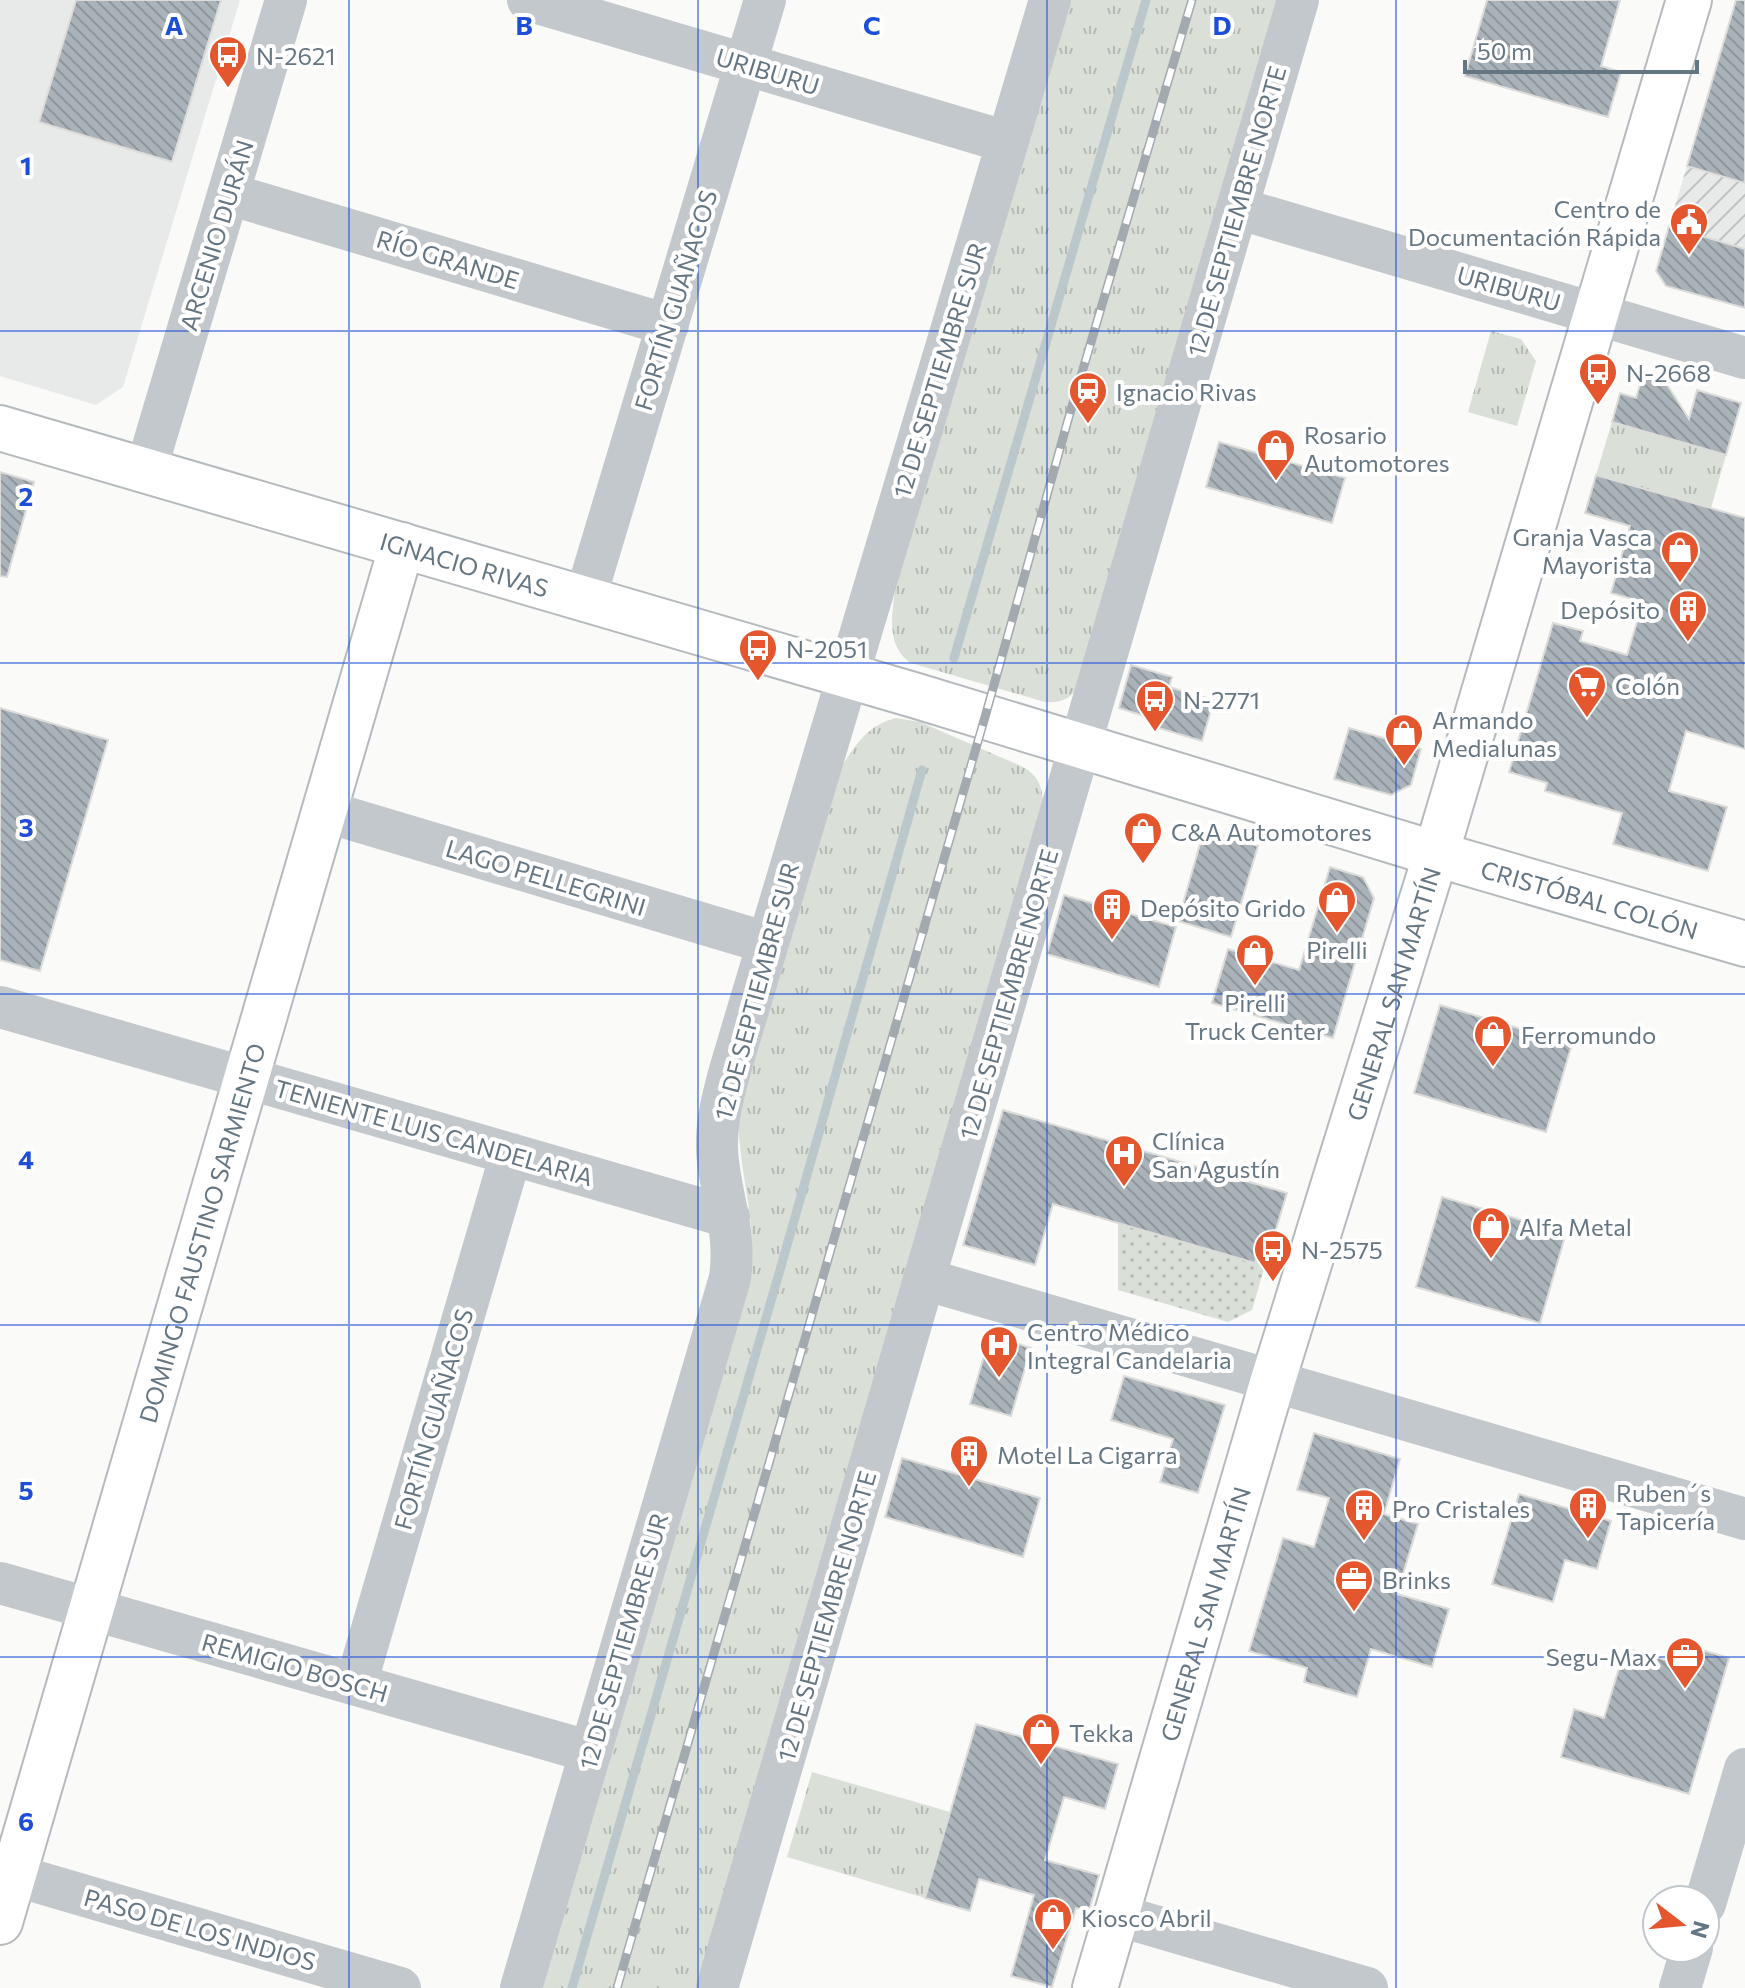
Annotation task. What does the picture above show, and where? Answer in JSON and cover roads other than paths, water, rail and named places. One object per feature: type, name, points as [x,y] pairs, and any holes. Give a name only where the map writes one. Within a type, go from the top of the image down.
[{"type":"main road","name":"GENERAL SAN MARTÍN","points":[[1095,1988],[1273,1380],[1436,854],[1689,0]]},
{"type":"main road","name":"IGNACIO RIVAS","points":[[0,428],[847,676],[1436,854]]},
{"type":"main road","name":"DOMINGO FAUSTINO SARMIENTO","points":[[0,1922],[7,1873],[91,1609],[402,545]]},
{"type":"main road","name":"CRISTÓBAL COLÓN","points":[[1436,854],[1745,944]]},
{"type":"street","name":"ARCENIO DURÁN","points":[[146,470],[286,0]]},
{"type":"street","name":"URIBURU","points":[[528,0],[1007,142]]},
{"type":"street","name":"FORTÍN GUAÑACOS","points":[[585,599],[765,0]]},
{"type":"street","name":"12 DE SEPTIEMBRE SUR","points":[[521,1988],[725,1298],[732,1257],[717,1139],[730,1070],[1050,0]]},
{"type":"street","name":"12 DE SEPTIEMBRE NORTE","points":[[717,1988],[1298,0]]},
{"type":"street","name":"RÍO GRANDE","points":[[229,194],[668,325]]},
{"type":"street","name":"URIBURU","points":[[1237,208],[1745,358]]},
{"type":"street","name":"LAGO PELLEGRINI","points":[[324,811],[768,943]]},
{"type":"street","name":"TENIENTE LUIS CANDELARIA","points":[[0,1007],[729,1217]]},
{"type":"street","name":"FORTÍN GUAÑACOS","points":[[356,1684],[511,1154]]},
{"type":"street","points":[[924,1279],[1745,1519]]},
{"type":"street","name":"REMIGIO BOSCH","points":[[0,1583],[591,1752]]},
{"type":"street","points":[[1711,1884],[1745,1769]]},
{"type":"street","name":"PASO DE LOS INDIOS","points":[[7,1873],[400,1988]]},
{"type":"street","points":[[1117,1915],[1367,1988]]},
{"type":"street","points":[[1680,1988],[1687,1964]]},
{"type":"waterway","points":[[954,658],[1146,0]]},
{"type":"waterway","points":[[572,1988],[922,770]]},
{"type":"railway","points":[[617,1988],[1068,420],[1192,0]]},
{"type":"place","name":"N-2621","points":[[228,89]]},
{"type":"place","name":"Centro de Documentación Rápida","points":[[1689,256]]},
{"type":"place","name":"N-2668","points":[[1598,406]]},
{"type":"place","name":"Ignacio Rivas","points":[[1088,425]]},
{"type":"place","name":"Rosario Automotores","points":[[1276,482]]},
{"type":"place","name":"Granja Vasca Mayorista","points":[[1680,584]]},
{"type":"place","name":"Depósito","points":[[1688,643]]},
{"type":"place","name":"N-2051","points":[[758,682]]},
{"type":"place","name":"Colón","points":[[1587,719]]},
{"type":"place","name":"N-2771","points":[[1155,733]]},
{"type":"place","name":"Armando Medialunas","points":[[1404,767]]},
{"type":"place","name":"C&A Automotores","points":[[1143,865]]},
{"type":"place","name":"Pirelli","points":[[1337,934]]},
{"type":"place","name":"Depósito Grido","points":[[1112,941]]},
{"type":"place","name":"Pirelli Truck Center","points":[[1255,987]]},
{"type":"place","name":"Ferromundo","points":[[1493,1068]]},
{"type":"place","name":"Clínica San Agustín","points":[[1124,1188]]},
{"type":"place","name":"Alfa Metal","points":[[1491,1260]]},
{"type":"place","name":"N-2575","points":[[1273,1283]]},
{"type":"place","name":"Centro Médico Integral Candelaria","points":[[999,1379]]},
{"type":"place","name":"Motel La Cigarra","points":[[969,1488]]},
{"type":"place","name":"Ruben´s Tapicería","points":[[1588,1540]]},
{"type":"place","name":"Pro Cristales","points":[[1364,1542]]},
{"type":"place","name":"Brinks","points":[[1354,1613]]},
{"type":"place","name":"Segu-Max","points":[[1685,1690]]},
{"type":"place","name":"Tekka","points":[[1041,1766]]},
{"type":"place","name":"Kiosco Abril","points":[[1053,1951]]}]
